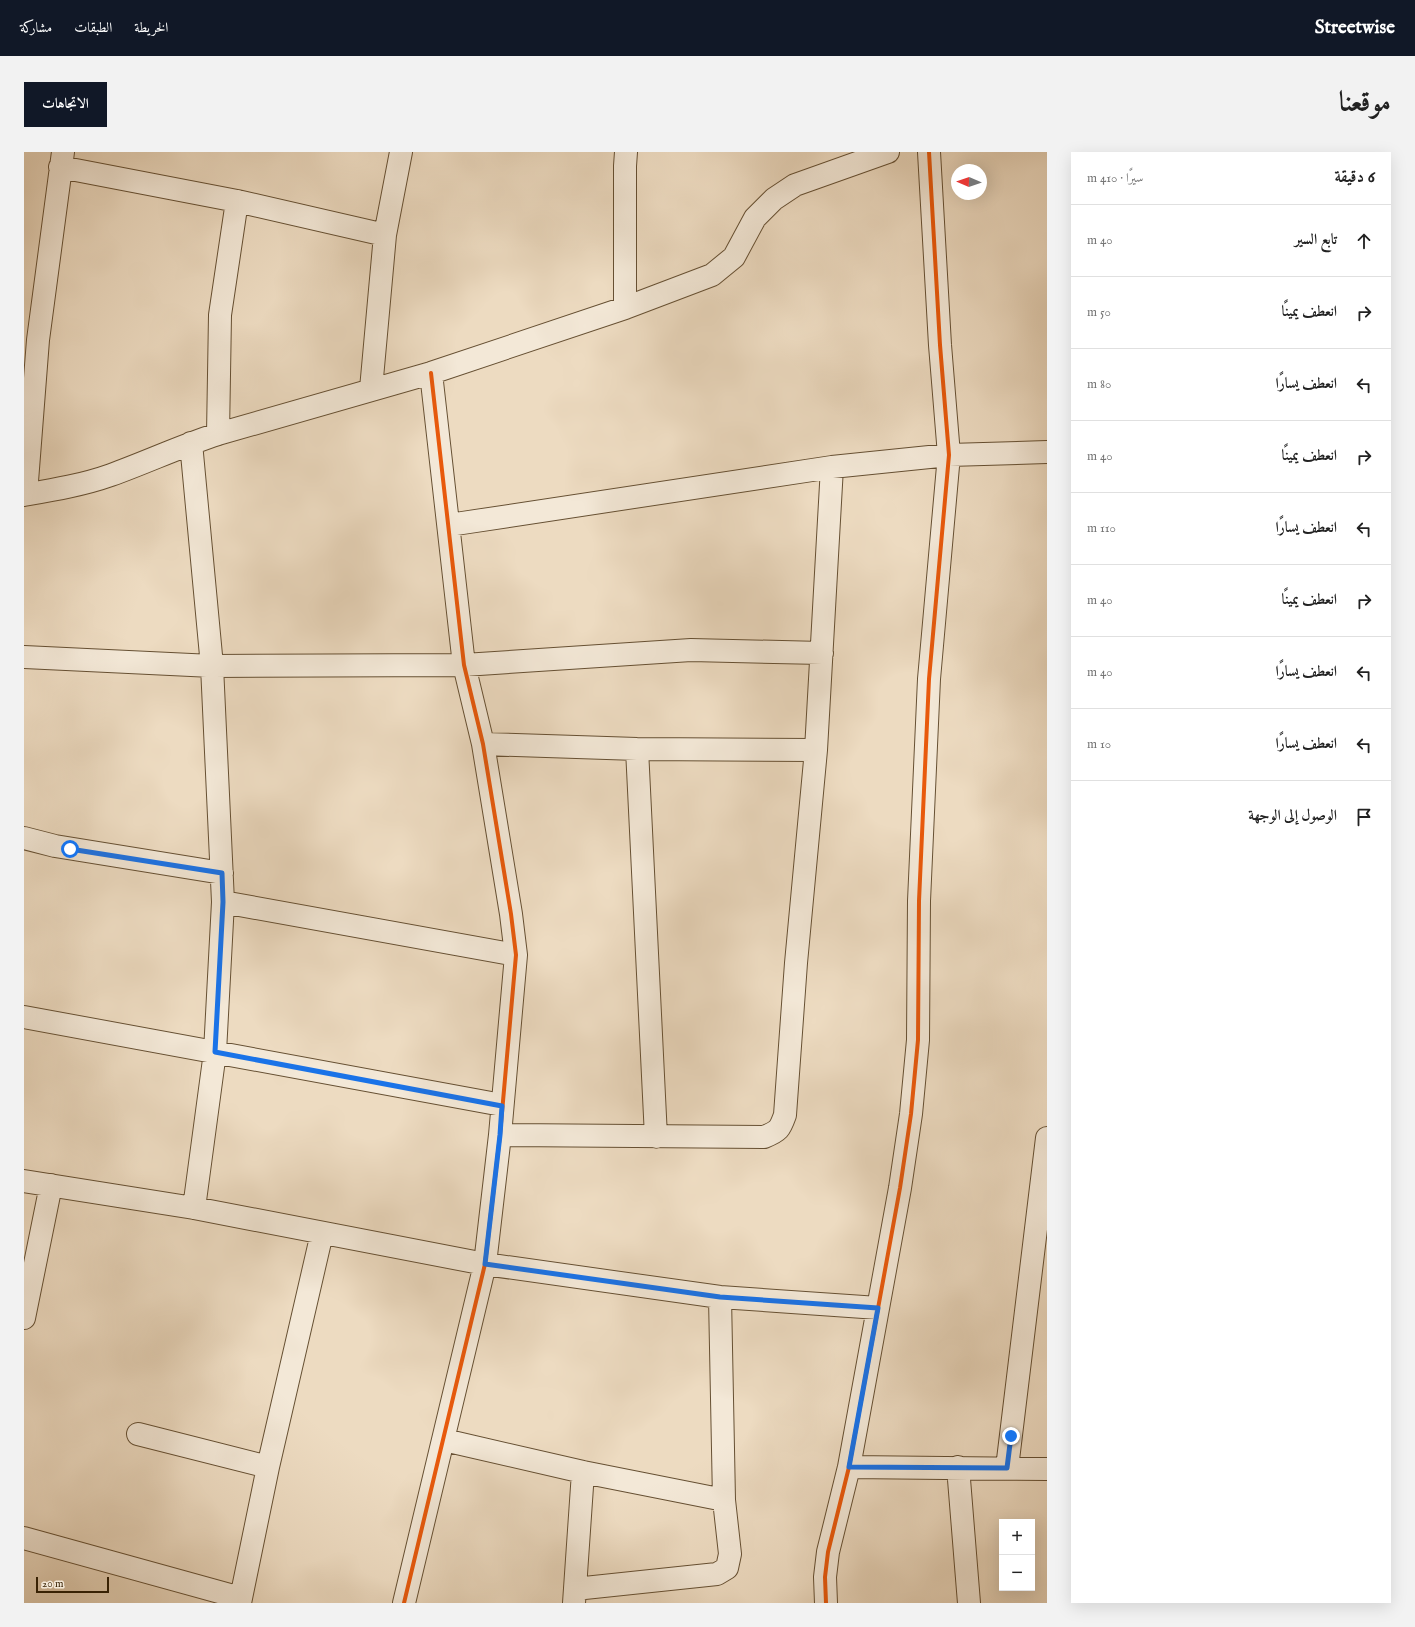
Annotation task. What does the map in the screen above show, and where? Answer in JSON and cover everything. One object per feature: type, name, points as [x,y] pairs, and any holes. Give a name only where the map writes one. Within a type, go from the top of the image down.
[{"type":"street","points":[[371,389],[386,235],[401,152]]},
{"type":"street","points":[[625,308],[626,152]]},
{"type":"street","points":[[386,235],[62,160],[38,340],[25,494],[93,480],[218,434],[371,389],[432,373],[625,308],[712,275],[734,257],[755,218],[774,199],[795,185],[888,152]]},
{"type":"street","points":[[826,1603],[825,1577],[828,1552],[849,1467],[900,1188],[911,1114],[918,1040],[919,901],[929,679],[949,455],[940,345],[929,152]]},
{"type":"street","points":[[218,434],[220,315],[237,201]]},
{"type":"street","points":[[404,1603],[485,1264],[500,1135],[516,955],[511,914],[483,744],[464,666],[432,373]]},
{"type":"street","points":[[191,443],[212,666],[223,902],[215,1052],[194,1208]]},
{"type":"street","points":[[449,525],[832,467],[949,455],[1047,452]]},
{"type":"street","points":[[500,1135],[656,1137],[764,1136],[776,1133],[781,1128],[785,1115],[796,963],[816,750],[832,467]]},
{"type":"street","points":[[24,657],[212,666],[464,666],[691,650],[822,653]]},
{"type":"street","points":[[483,744],[637,749],[816,750]]},
{"type":"street","points":[[637,749],[656,1137]]},
{"type":"street","points":[[24,838],[55,846],[222,873]]},
{"type":"street","points":[[223,902],[516,955]]},
{"type":"street","points":[[24,1017],[502,1106]]},
{"type":"street","points":[[1007,1468],[1047,1138]]},
{"type":"street","points":[[24,1182],[194,1208],[485,1264],[720,1297],[878,1308]]},
{"type":"street","points":[[24,1318],[51,1186]]},
{"type":"street","points":[[24,1538],[240,1600],[268,1467],[322,1233]]},
{"type":"street","points":[[584,1472],[575,1596],[718,1574],[727,1568],[730,1554],[724,1500],[720,1297]]},
{"type":"street","points":[[138,1434],[268,1467]]},
{"type":"street","points":[[444,1440],[584,1472],[724,1500]]},
{"type":"street","points":[[849,1467],[1047,1469]]},
{"type":"street","points":[[958,1467],[969,1603]]},
{"type":"cycle path","points":[[826,1603],[825,1577],[828,1552],[849,1467],[900,1188],[911,1114],[918,1040],[919,901],[929,679],[949,455],[940,345],[929,152]]},
{"type":"cycle path","points":[[404,1603],[485,1264],[500,1135],[516,955],[511,914],[483,744],[464,665],[431,373]]},
{"type":"route","points":[[70,849],[222,873],[223,902],[215,1052],[502,1106],[485,1264],[720,1297],[878,1308],[849,1467],[1007,1468],[1011,1436]]}]
